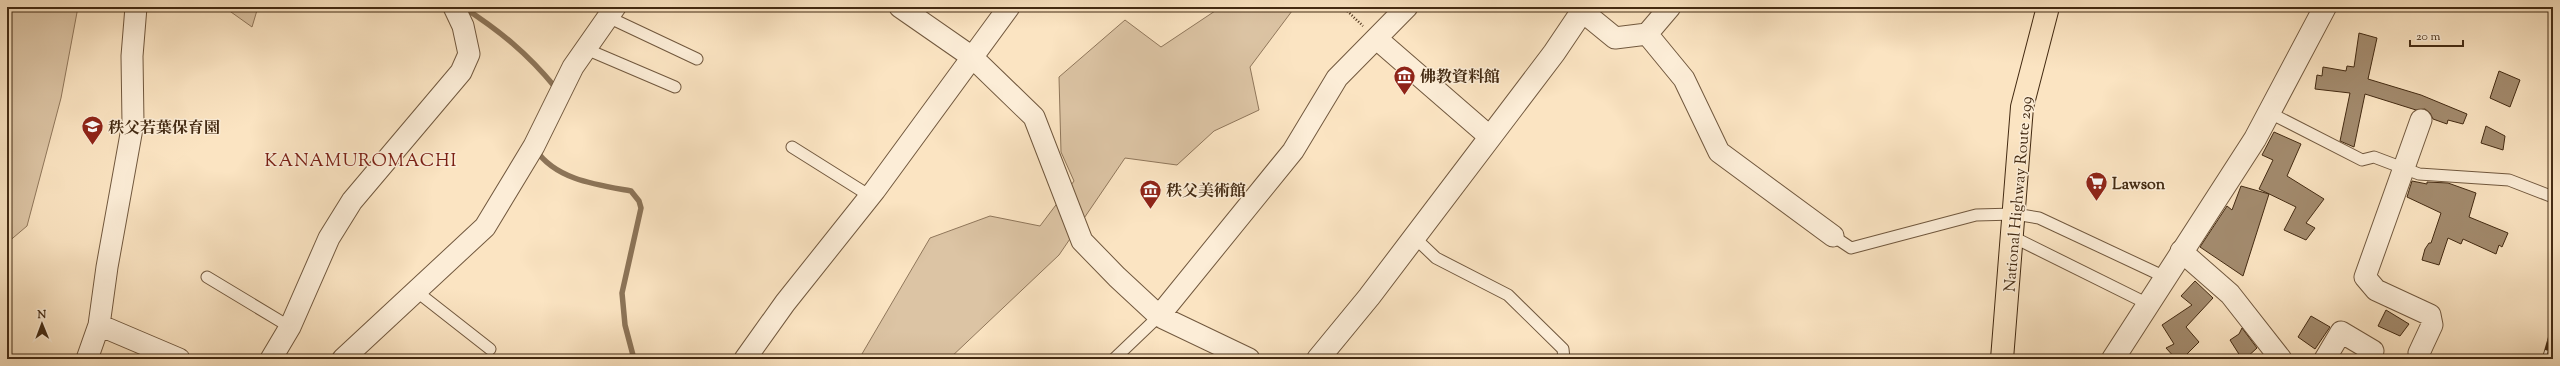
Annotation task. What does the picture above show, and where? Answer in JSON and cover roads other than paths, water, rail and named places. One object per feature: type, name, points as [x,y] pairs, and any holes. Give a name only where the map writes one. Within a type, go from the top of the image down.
[{"type":"highway","name":"National Highway Route 299","points":[[2002,359],[2015,214],[2022,107],[2048,7]]},
{"type":"street","points":[[87,359],[99,325],[107,267],[133,123],[132,56],[136,7]]},
{"type":"street","points":[[272,359],[290,327],[329,238],[352,201],[461,72],[469,54],[463,26],[454,7]]},
{"type":"street","points":[[900,7],[972,57],[1034,117],[1082,241],[1159,316],[1249,359]]},
{"type":"street","points":[[745,359],[785,303],[870,196],[1010,7]]},
{"type":"street","points":[[1159,316],[1293,151],[1337,78],[1407,7]]},
{"type":"street","points":[[1318,359],[1414,237],[1554,53],[1584,9],[1616,38],[1647,34],[1670,7]]},
{"type":"street","points":[[2113,359],[2270,112],[2325,7]]},
{"type":"street","points":[[343,359],[486,227],[534,146],[573,68],[612,12]]},
{"type":"street","points":[[1647,34],[1684,79],[1719,152],[1833,236]]},
{"type":"street","points":[[1377,39],[1490,137]]},
{"type":"street","points":[[2419,353],[2432,325],[2430,315],[2376,290],[2365,277],[2401,178],[2402,168],[2421,120]]},
{"type":"street","points":[[2181,251],[2230,294],[2281,359]]},
{"type":"street","points":[[99,325],[179,359]]},
{"type":"street","points":[[2325,359],[2341,332],[2373,351]]},
{"type":"lane","points":[[612,12],[697,60]]},
{"type":"lane","points":[[586,48],[675,87]]},
{"type":"lane","points":[[2270,112],[2362,160],[2374,157],[2419,174],[2509,180],[2553,197]]},
{"type":"lane","points":[[792,147],[870,196]]},
{"type":"lane","points":[[1833,236],[1851,248],[1976,215],[2015,214],[2039,218],[2165,277]]},
{"type":"lane","points":[[2013,236],[2148,304]]},
{"type":"lane","points":[[1414,237],[1436,258],[1508,295],[1563,349],[1564,359]]},
{"type":"lane","points":[[207,277],[290,327]]},
{"type":"lane","points":[[416,291],[490,349]]},
{"type":"lane","points":[[1114,359],[1159,316]]},
{"type":"waterway","points":[[463,7],[512,43],[545,75],[555,87],[554,89]]},
{"type":"waterway","points":[[536,150],[544,160],[566,175],[579,180],[631,191],[639,201],[641,208],[622,293],[625,325],[634,359]]},
{"type":"railway","points":[[2544,359],[2553,328]]},
{"type":"place","name":"佛教資料館","points":[[1405,96]]},
{"type":"place","name":"秩父若葉保育園","points":[[93,146]]},
{"type":"place","name":"Lawson","points":[[2097,202]]},
{"type":"place","name":"秩父美術館","points":[[1151,210]]},
{"type":"district","name":"KANAMUROMACHI","points":[[361,160]]}]
